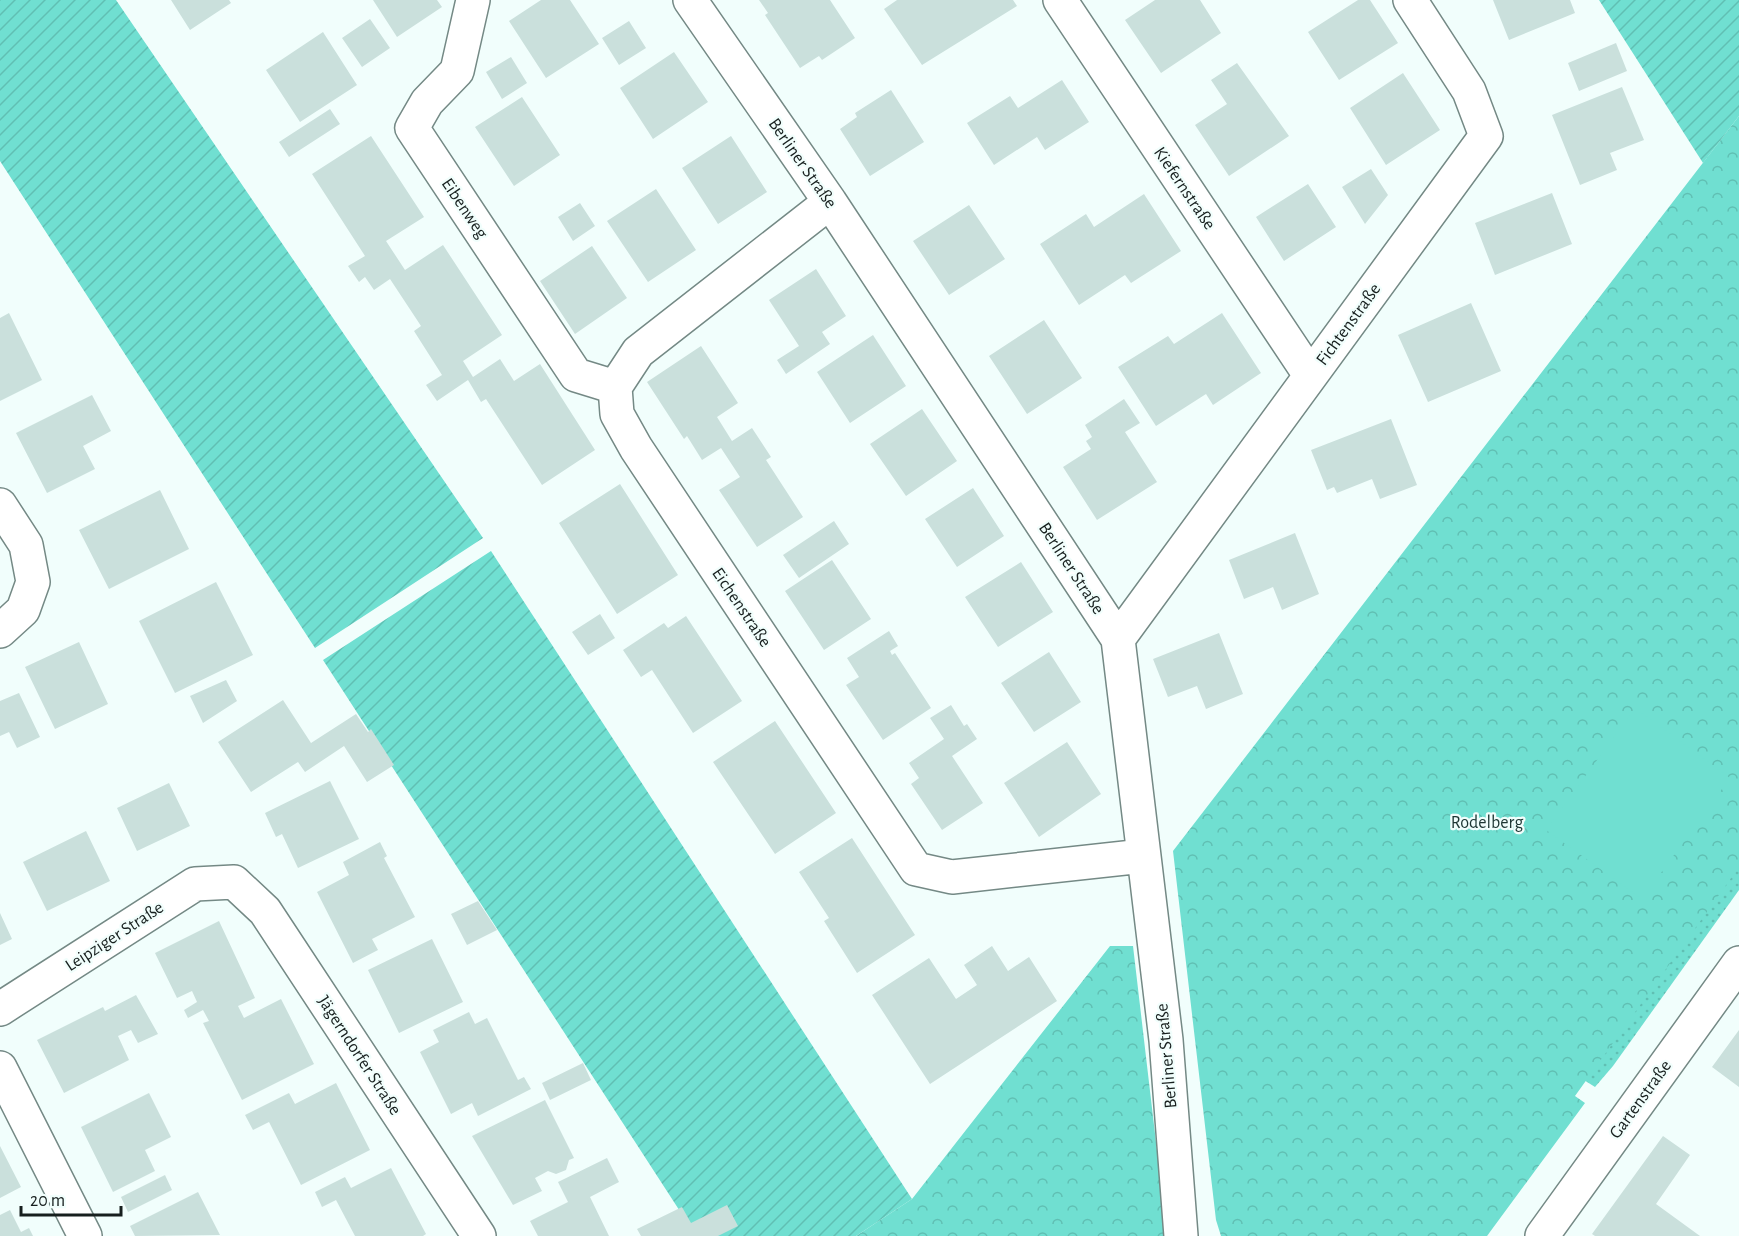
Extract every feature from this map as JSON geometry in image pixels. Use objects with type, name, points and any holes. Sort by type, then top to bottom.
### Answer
[{"type":"street","name":"Eibenweg","points":[[473,0],[457,71],[427,102],[412,128],[576,375],[615,387]]},
{"type":"street","name":"Berliner Straße","points":[[690,0],[830,202],[1118,639],[1166,1040],[1182,1236]]},
{"type":"street","name":"Kiefernstraße","points":[[1060,0],[1310,375]]},
{"type":"street","name":"Fichtenstraße","points":[[1118,639],[1486,136],[1469,91],[1410,0]]},
{"type":"street","points":[[615,387],[638,352],[830,202]]},
{"type":"street","name":"Eichenstraße","points":[[615,387],[617,414],[636,448],[916,869],[952,877],[1143,856]]},
{"type":"street","points":[[0,505],[26,545],[33,582],[23,610],[0,631]]},
{"type":"street","name":"Leipziger Straße","points":[[0,1009],[195,884],[234,882]]},
{"type":"street","name":"Jägerndorfer Straße","points":[[234,882],[265,911],[479,1236]]},
{"type":"street","name":"Gartenstraße","points":[[1542,1236],[1739,963]]},
{"type":"street","points":[[0,1068],[85,1236]]},
{"type":"green space","points":[[0,0],[116,0],[483,538],[315,648],[0,161]]},
{"type":"green space","points":[[1599,0],[1739,0],[1739,116],[1703,163]]},
{"type":"green space","name":"Rodelberg","points":[[1739,116],[1739,867],[1575,1096],[1585,1103],[1487,1236],[1221,1236],[1216,1220],[1173,851]]},
{"type":"green space","points":[[491,551],[912,1199],[856,1236],[696,1236],[323,660]]},
{"type":"green space","points":[[1635,708],[1730,778],[1642,899],[1546,830]]},
{"type":"green space","points":[[1739,859],[1739,890],[1613,1066],[1595,1087],[1568,1070]]},
{"type":"green space","points":[[1110,946],[1133,946],[1167,1236],[856,1236],[912,1199]]},
{"type":"building","points":[[171,0],[229,0],[231,3],[190,30]]},
{"type":"building","points":[[373,0],[437,0],[442,7],[397,37]]},
{"type":"building","points":[[541,0],[570,0],[599,44],[546,78],[509,21]]},
{"type":"building","points":[[759,0],[830,0],[855,38],[822,60],[819,56],[800,68],[765,15],[768,13]]},
{"type":"building","points":[[897,0],[1013,0],[1017,6],[922,65],[884,9]]},
{"type":"building","points":[[1155,0],[1200,0],[1221,33],[1161,73],[1125,20]]},
{"type":"building","points":[[1358,0],[1370,0],[1398,43],[1339,80],[1308,32]]},
{"type":"building","points":[[1493,0],[1570,0],[1575,13],[1509,40]]},
{"type":"building","points":[[370,19],[390,48],[362,67],[342,38]]},
{"type":"building","points":[[629,21],[646,48],[619,65],[602,38]]},
{"type":"building","points":[[323,32],[357,85],[300,122],[266,70]]},
{"type":"building","points":[[1616,43],[1627,71],[1579,91],[1568,63]]},
{"type":"building","points":[[674,52],[708,102],[653,139],[620,88]]},
{"type":"building","points":[[511,57],[527,83],[502,99],[486,72]]},
{"type":"building","points":[[1237,63],[1289,136],[1229,176],[1195,125],[1227,104],[1211,80]]},
{"type":"building","points":[[1403,73],[1440,130],[1386,165],[1350,108]]},
{"type":"building","points":[[1062,80],[1089,122],[1045,150],[1037,137],[994,165],[967,123],[1010,96],[1018,108]]},
{"type":"building","points":[[1622,87],[1644,140],[1610,153],[1617,170],[1580,185],[1552,115]]},
{"type":"building","points":[[891,90],[924,142],[870,176],[840,129],[857,117],[855,113]]},
{"type":"building","points":[[522,97],[560,155],[514,186],[475,127]]},
{"type":"building","points":[[330,109],[340,124],[289,157],[279,142]]},
{"type":"building","points":[[371,136],[424,217],[386,241],[405,270],[443,245],[502,335],[463,361],[473,377],[500,359],[514,381],[540,364],[595,450],[542,485],[486,399],[481,402],[468,380],[437,401],[426,385],[442,375],[414,331],[421,326],[390,279],[374,290],[365,277],[359,282],[348,266],[365,256],[312,174]]},
{"type":"building","points":[[731,136],[767,192],[718,224],[682,168]]},
{"type":"building","points":[[1371,169],[1388,195],[1365,224],[1342,187]]},
{"type":"building","points":[[1308,184],[1336,227],[1284,261],[1256,217]]},
{"type":"building","points":[[656,189],[696,250],[648,282],[607,221]]},
{"type":"building","points":[[1552,193],[1572,244],[1495,275],[1475,223]]},
{"type":"building","points":[[1144,194],[1181,251],[1131,283],[1125,275],[1079,305],[1040,244],[1086,214],[1094,227]]},
{"type":"building","points":[[580,203],[595,226],[573,241],[558,217]]},
{"type":"building","points":[[969,205],[1005,259],[949,295],[913,241]]},
{"type":"building","points":[[592,246],[627,298],[575,334],[540,281]]},
{"type":"building","points":[[816,269],[846,316],[822,332],[830,344],[786,374],[777,360],[799,346],[769,300]]},
{"type":"building","points":[[1471,303],[1501,371],[1428,402],[1398,335]]},
{"type":"building","points":[[9,313],[42,380],[0,401],[0,318]]},
{"type":"building","points":[[1222,313],[1261,373],[1213,405],[1206,394],[1156,426],[1118,367],[1168,336],[1174,344]]},
{"type":"building","points":[[1044,320],[1082,378],[1027,414],[989,356]]},
{"type":"building","points":[[873,335],[906,386],[850,423],[817,372]]},
{"type":"building","points":[[701,346],[738,403],[717,417],[732,441],[752,428],[771,457],[766,460],[803,517],[757,547],[719,490],[740,477],[721,448],[702,460],[687,436],[684,439],[647,382]]},
{"type":"building","points":[[92,395],[111,431],[83,446],[95,469],[47,493],[16,433]]},
{"type":"building","points":[[1124,399],[1140,423],[1125,432],[1157,482],[1097,520],[1063,467],[1091,449],[1086,441],[1092,437],[1085,425]]},
{"type":"building","points":[[922,409],[957,461],[906,496],[870,444]]},
{"type":"building","points":[[1391,419],[1417,485],[1380,499],[1372,479],[1337,493],[1334,487],[1327,490],[1311,450]]},
{"type":"building","points":[[620,484],[678,575],[617,614],[559,523]]},
{"type":"building","points":[[973,488],[1004,536],[957,567],[925,519]]},
{"type":"building","points":[[160,490],[189,549],[109,589],[79,530]]},
{"type":"building","points":[[834,521],[849,544],[799,578],[783,555]]},
{"type":"building","points":[[1295,533],[1319,594],[1282,610],[1273,587],[1244,599],[1229,560]]},
{"type":"building","points":[[832,560],[871,619],[824,650],[785,591]]},
{"type":"building","points":[[1021,562],[1053,612],[998,647],[965,597]]},
{"type":"building","points":[[216,582],[253,655],[175,693],[139,621]]},
{"type":"building","points":[[600,614],[615,638],[588,655],[572,632]]},
{"type":"building","points":[[686,616],[742,701],[693,733],[652,670],[641,677],[623,650],[664,623],[668,628]]},
{"type":"building","points":[[889,631],[898,646],[890,651],[892,655],[895,653],[931,708],[883,740],[846,685],[859,677],[847,658]]},
{"type":"building","points":[[1219,633],[1243,694],[1206,709],[1197,686],[1168,697],[1153,659]]},
{"type":"building","points":[[79,642],[108,704],[55,729],[25,667]]},
{"type":"building","points":[[1049,652],[1081,702],[1034,732],[1001,683]]},
{"type":"building","points":[[226,680],[237,701],[203,723],[190,696]]},
{"type":"building","points":[[19,693],[40,737],[17,748],[9,732],[0,736],[0,701]]},
{"type":"building","points":[[283,700],[311,743],[356,714],[368,732],[371,729],[394,765],[367,782],[344,746],[305,772],[298,762],[251,792],[218,742]]},
{"type":"building","points":[[951,705],[964,726],[967,724],[977,739],[952,756],[983,803],[942,830],[911,784],[919,778],[909,763],[944,739],[930,718]]},
{"type":"building","points":[[775,721],[836,813],[775,854],[713,762]]},
{"type":"building","points":[[1067,742],[1101,794],[1039,837],[1004,783]]},
{"type":"building","points":[[330,781],[359,839],[298,868],[282,834],[276,837],[265,813]]},
{"type":"building","points":[[169,783],[190,826],[137,851],[117,808]]},
{"type":"building","points":[[86,831],[110,881],[47,911],[23,862]]},
{"type":"building","points":[[852,838],[915,935],[857,973],[824,921],[829,918],[799,872]]},
{"type":"building","points":[[380,842],[387,856],[384,858],[415,917],[372,939],[378,950],[353,963],[317,892],[349,875],[343,862]]},
{"type":"building","points":[[478,901],[497,930],[467,945],[451,914]]},
{"type":"building","points":[[0,913],[12,939],[0,945]]},
{"type":"building","points":[[219,921],[255,998],[238,1006],[244,1018],[281,999],[314,1064],[242,1100],[203,1023],[209,1021],[203,1010],[188,1018],[184,1010],[197,1002],[192,991],[177,998],[155,953]]},
{"type":"building","points":[[432,939],[463,1002],[399,1033],[368,970]]},
{"type":"building","points":[[992,946],[1008,971],[1029,957],[1057,1001],[930,1084],[872,995],[929,958],[956,999],[977,985],[964,965]]},
{"type":"building","points":[[136,995],[158,1034],[138,1043],[131,1030],[118,1036],[129,1060],[64,1093],[37,1040],[103,1007],[105,1011]]},
{"type":"building","points":[[469,1012],[475,1024],[487,1018],[518,1080],[524,1077],[531,1089],[478,1116],[472,1103],[451,1114],[420,1052],[439,1042],[433,1030]]},
{"type":"building","points":[[1739,1030],[1739,1087],[1712,1067]]},
{"type":"building","points":[[583,1063],[591,1080],[550,1100],[542,1083]]},
{"type":"building","points":[[336,1083],[370,1150],[301,1185],[269,1122],[253,1130],[245,1115],[289,1093],[295,1104]]},
{"type":"building","points":[[149,1093],[171,1137],[145,1150],[155,1171],[113,1192],[81,1127]]},
{"type":"building","points":[[545,1100],[574,1158],[569,1160],[566,1170],[556,1174],[548,1171],[535,1178],[542,1191],[513,1205],[472,1136]]},
{"type":"building","points":[[1663,1136],[1690,1155],[1656,1204],[1700,1236],[1595,1236],[1592,1234]]},
{"type":"building","points":[[0,1146],[21,1187],[0,1198]]},
{"type":"building","points":[[607,1158],[619,1182],[590,1197],[609,1236],[538,1236],[530,1221],[568,1202],[558,1182]]},
{"type":"building","points":[[391,1168],[426,1234],[423,1236],[355,1236],[336,1200],[322,1207],[315,1192],[345,1177],[351,1188]]},
{"type":"building","points":[[165,1175],[172,1190],[128,1212],[121,1197]]},
{"type":"building","points":[[198,1192],[220,1235],[135,1236],[130,1226]]},
{"type":"building","points":[[727,1205],[738,1226],[718,1236],[641,1236],[637,1229],[682,1207],[691,1223]]},
{"type":"building","points":[[10,1210],[21,1232],[29,1228],[33,1236],[0,1236],[0,1215]]}]
